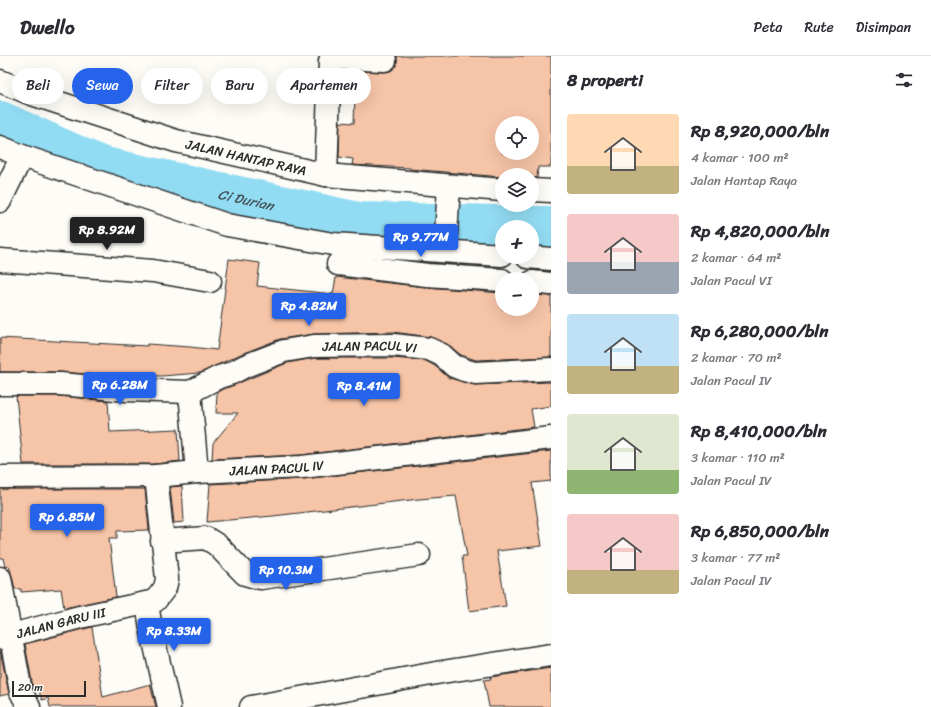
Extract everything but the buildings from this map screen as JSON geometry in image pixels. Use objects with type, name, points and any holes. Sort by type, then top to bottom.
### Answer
[{"type":"street","points":[[326,175],[330,61],[334,58],[386,60]]},
{"type":"street","name":"JALAN HANTAP RAYA","points":[[0,80],[29,93],[176,141],[326,175],[448,190],[495,190]]},
{"type":"street","points":[[0,147],[22,156],[227,226],[333,244],[445,247],[495,254]]},
{"type":"street","points":[[0,201],[22,156]]},
{"type":"street","points":[[445,247],[448,190]]},
{"type":"street","points":[[539,190],[551,191]]},
{"type":"street","points":[[539,258],[551,259]]},
{"type":"street","points":[[0,260],[153,271],[210,281]]},
{"type":"street","points":[[338,264],[427,275],[495,280]]},
{"type":"street","points":[[539,283],[551,284]]},
{"type":"street","name":"JALAN PACUL VI","points":[[190,392],[219,377],[284,351],[314,346],[393,345],[429,349],[442,355],[454,366],[475,373],[551,369]]},
{"type":"street","points":[[0,384],[60,384],[127,390],[190,392],[198,472]]},
{"type":"street","name":"JALAN PACUL IV","points":[[0,477],[156,476],[198,472],[302,468],[551,438]]},
{"type":"street","points":[[156,476],[167,579],[165,588],[155,601],[147,604],[169,707]]},
{"type":"street","points":[[162,541],[206,538],[217,545],[245,574],[261,578],[419,555]]},
{"type":"street","points":[[0,578],[6,636],[21,692],[29,707]]},
{"type":"street","name":"JALAN GARU III","points":[[6,636],[147,604]]},
{"type":"street","points":[[251,707],[320,700],[551,655]]},
{"type":"waterway","name":"Ci Durian","points":[[0,123],[100,168],[358,224],[495,227]]},
{"type":"waterway","name":"Ci Durian","points":[[539,228],[551,228]]}]
